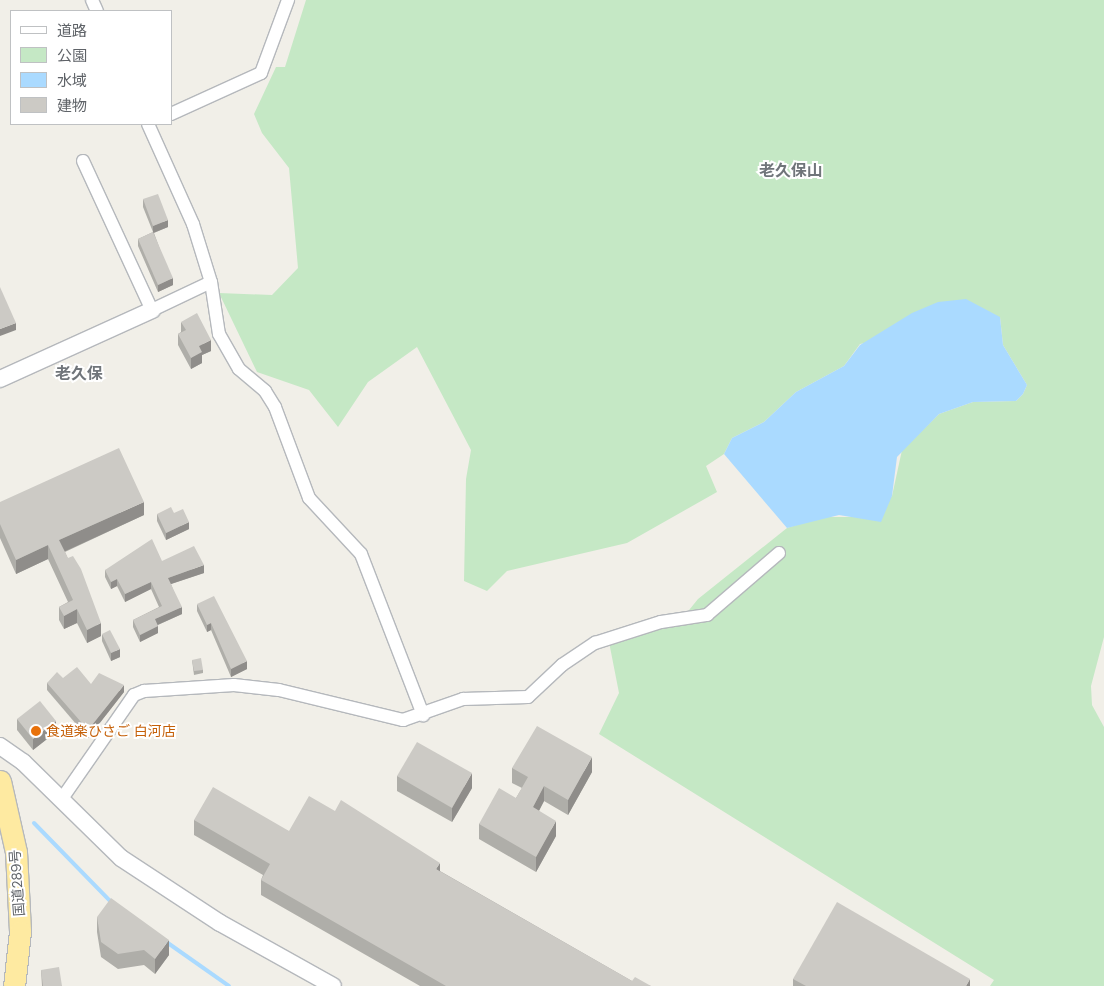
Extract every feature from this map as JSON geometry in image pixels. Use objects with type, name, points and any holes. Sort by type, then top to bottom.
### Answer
[{"type":"highway","name":"国道289号","points":[[0,781],[16,852],[20,932],[14,986]]},
{"type":"street","points":[[172,114],[261,73],[288,0]]},
{"type":"street","points":[[149,125],[193,224],[211,282],[219,334],[239,369],[265,391],[275,407],[309,498],[361,554],[423,716]]},
{"type":"street","points":[[83,161],[152,310]]},
{"type":"street","points":[[0,380],[211,282]]},
{"type":"street","points":[[61,800],[134,695],[144,690],[234,685],[279,690],[403,720],[423,716],[463,699],[528,697],[562,664],[595,643],[661,622],[707,615],[779,553]]},
{"type":"street","points":[[0,746],[61,800],[121,858],[220,923],[333,986]]},
{"type":"green space","points":[[306,0],[1104,0],[1104,637],[1091,686],[1092,705],[1104,727],[1104,986],[990,986],[994,980],[599,734],[619,693],[609,642],[677,625],[698,599],[787,528],[821,517],[866,517],[892,496],[902,450],[939,414],[973,402],[1016,401],[1023,394],[1027,385],[1003,345],[1000,317],[860,344],[844,366],[796,392],[764,422],[732,438],[724,454],[706,466],[717,492],[627,543],[507,571],[487,591],[464,581],[466,479],[471,450],[417,347],[368,382],[338,427],[309,390],[257,372],[219,293],[272,295],[298,268],[289,168],[262,133],[254,114],[276,67],[285,67]]},
{"type":"water","points":[[966,299],[1000,317],[1003,345],[1027,385],[1023,394],[1016,401],[973,402],[939,414],[897,457],[892,496],[881,522],[839,515],[787,528],[724,454],[732,438],[764,422],[796,392],[844,366],[860,345],[912,313],[938,302]]},
{"type":"building","points":[[158,194],[168,220],[153,226],[143,199]]},
{"type":"building","points":[[153,232],[173,278],[158,285],[138,239]]},
{"type":"building","points":[[0,287],[16,323],[0,329]]},
{"type":"building","points":[[197,313],[211,340],[199,346],[202,352],[191,358],[178,334],[186,330],[181,322]]},
{"type":"building","points":[[119,448],[144,502],[59,540],[68,558],[73,556],[81,569],[101,623],[87,630],[77,609],[64,616],[59,607],[73,600],[48,545],[16,560],[0,524],[0,502]]},
{"type":"building","points":[[171,507],[174,513],[183,509],[189,522],[166,533],[157,514]]},
{"type":"building","points":[[152,539],[162,561],[194,546],[204,565],[168,578],[182,607],[155,619],[158,626],[140,635],[133,620],[162,606],[151,582],[125,594],[117,579],[111,582],[105,570]]},
{"type":"building","points":[[214,596],[247,661],[231,669],[211,623],[207,625],[197,604]]},
{"type":"building","points":[[110,630],[120,649],[111,653],[102,634]]},
{"type":"building","points":[[201,658],[203,670],[194,671],[192,660]]},
{"type":"building","points":[[77,667],[91,684],[99,673],[124,685],[88,730],[47,683],[57,672],[63,678]]},
{"type":"building","points":[[40,701],[56,721],[33,739],[17,719]]},
{"type":"building","points":[[537,726],[592,757],[568,800],[544,786],[533,807],[556,821],[536,857],[479,824],[499,788],[516,798],[528,777],[512,768]]},
{"type":"building","points":[[417,742],[472,773],[452,808],[397,776]]},
{"type":"building","points":[[213,787],[289,831],[309,796],[335,811],[341,800],[440,863],[436,869],[632,981],[635,977],[651,986],[446,986],[261,880],[270,864],[194,820]]},
{"type":"building","points":[[111,898],[169,940],[155,959],[144,950],[118,954],[101,942],[97,917]]},
{"type":"building","points":[[837,902],[970,979],[966,986],[806,986],[793,979]]},
{"type":"building","points":[[59,967],[62,986],[43,986],[41,970]]},
{"type":"waterway","points":[[34,823],[113,904]]},
{"type":"waterway","points":[[165,941],[229,986]]},
{"type":"place","name":"食道楽ひさご 白河店","points":[[36,731]]},
{"type":"district","name":"老久保山","points":[[791,171]]},
{"type":"district","name":"老久保","points":[[79,374]]}]
